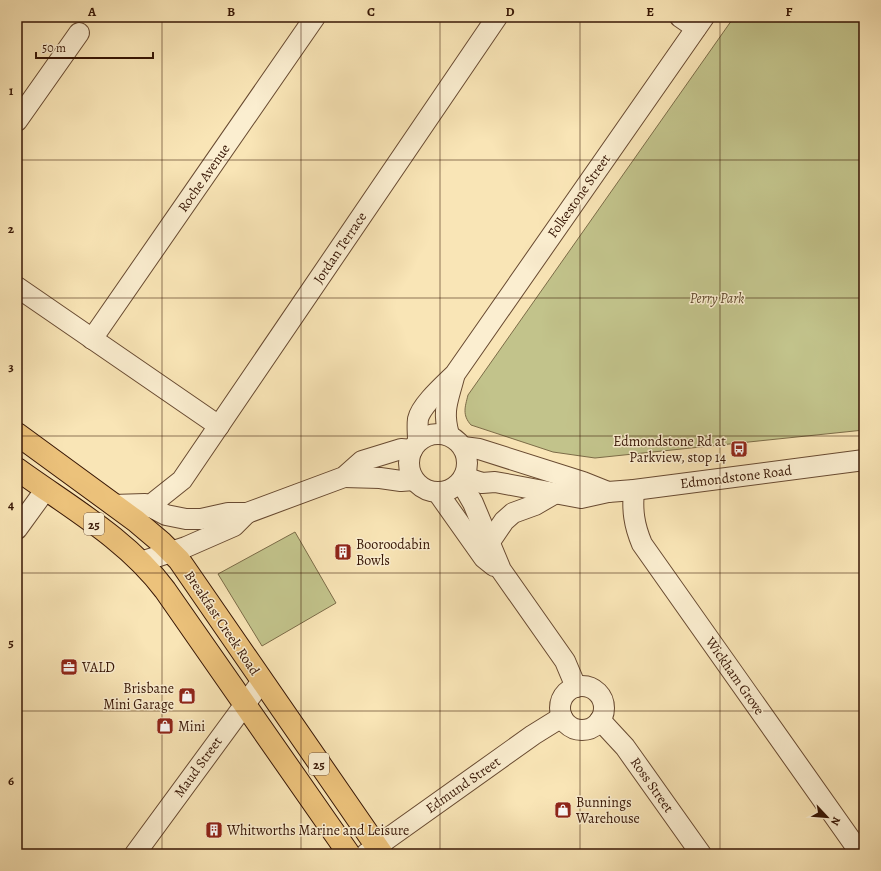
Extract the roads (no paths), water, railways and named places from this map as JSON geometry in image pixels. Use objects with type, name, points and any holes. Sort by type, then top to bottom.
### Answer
[{"type":"main road","name":"Breakfast Creek Road","points":[[17,434],[154,536],[171,552],[194,581],[375,851]]},
{"type":"main road","name":"Breakfast Creek Road","points":[[17,469],[114,538],[141,562],[165,590],[350,854]]},
{"type":"street","name":"Roche Avenue","points":[[92,339],[315,17]]},
{"type":"street","name":"Jordan Terrace","points":[[148,506],[182,480],[497,17]]},
{"type":"street","name":"Folkestone Street","points":[[415,446],[418,418],[421,412],[455,374],[694,21]]},
{"type":"street","points":[[17,121],[79,33]]},
{"type":"street","points":[[17,287],[219,426]]},
{"type":"street","name":"Folkestone Street","points":[[455,374],[445,411],[445,420],[456,441]]},
{"type":"street","points":[[113,505],[145,504],[166,515],[186,519],[201,519],[228,513],[247,513],[344,477],[362,461],[415,446],[433,434],[456,441],[468,462],[463,480],[455,488],[438,493],[420,487],[414,480],[410,470],[409,460],[415,446]]},
{"type":"street","name":"Edmondstone Road","points":[[456,441],[583,482],[608,492]]},
{"type":"street","name":"Edmondstone Road","points":[[463,480],[482,483],[495,482],[581,498],[608,492],[634,490],[864,460]]},
{"type":"street","points":[[344,477],[380,478],[400,482],[414,480]]},
{"type":"street","points":[[463,480],[501,570],[565,660],[576,687]]},
{"type":"street","points":[[17,529],[46,489]]},
{"type":"street","name":"Wickham Grove","points":[[634,490],[632,512],[636,529],[642,544],[861,854]]},
{"type":"street","points":[[438,493],[484,558],[501,570]]},
{"type":"street","points":[[489,543],[504,521],[513,513],[536,505],[554,494]]},
{"type":"street","points":[[141,562],[171,552],[234,526],[247,513]]},
{"type":"street","name":"Maud Street","points":[[135,854],[244,703],[262,681]]},
{"type":"street","points":[[576,687],[584,687],[597,692],[604,706],[600,720],[596,725],[584,730],[571,727],[562,717],[561,702],[570,690],[576,687]]},
{"type":"street","name":"Edmund Street","points":[[375,851],[562,717]]},
{"type":"street","name":"Ross Street","points":[[600,720],[625,747],[701,854]]},
{"type":"place","name":"Edmondstone Rd at Parkview, stop 14","points":[[739,449]]},
{"type":"place","name":"Booroodabin Bowls","points":[[343,552]]},
{"type":"place","name":"VALD","points":[[69,667]]},
{"type":"place","name":"Brisbane Mini Garage","points":[[187,696]]},
{"type":"place","name":"Mini","points":[[165,726]]},
{"type":"place","name":"Bunnings Warehouse","points":[[563,810]]},
{"type":"place","name":"Whitworths Marine and Leisure","points":[[214,830]]},
{"type":"park label","name":"Perry Park","points":[[717,298]]}]
